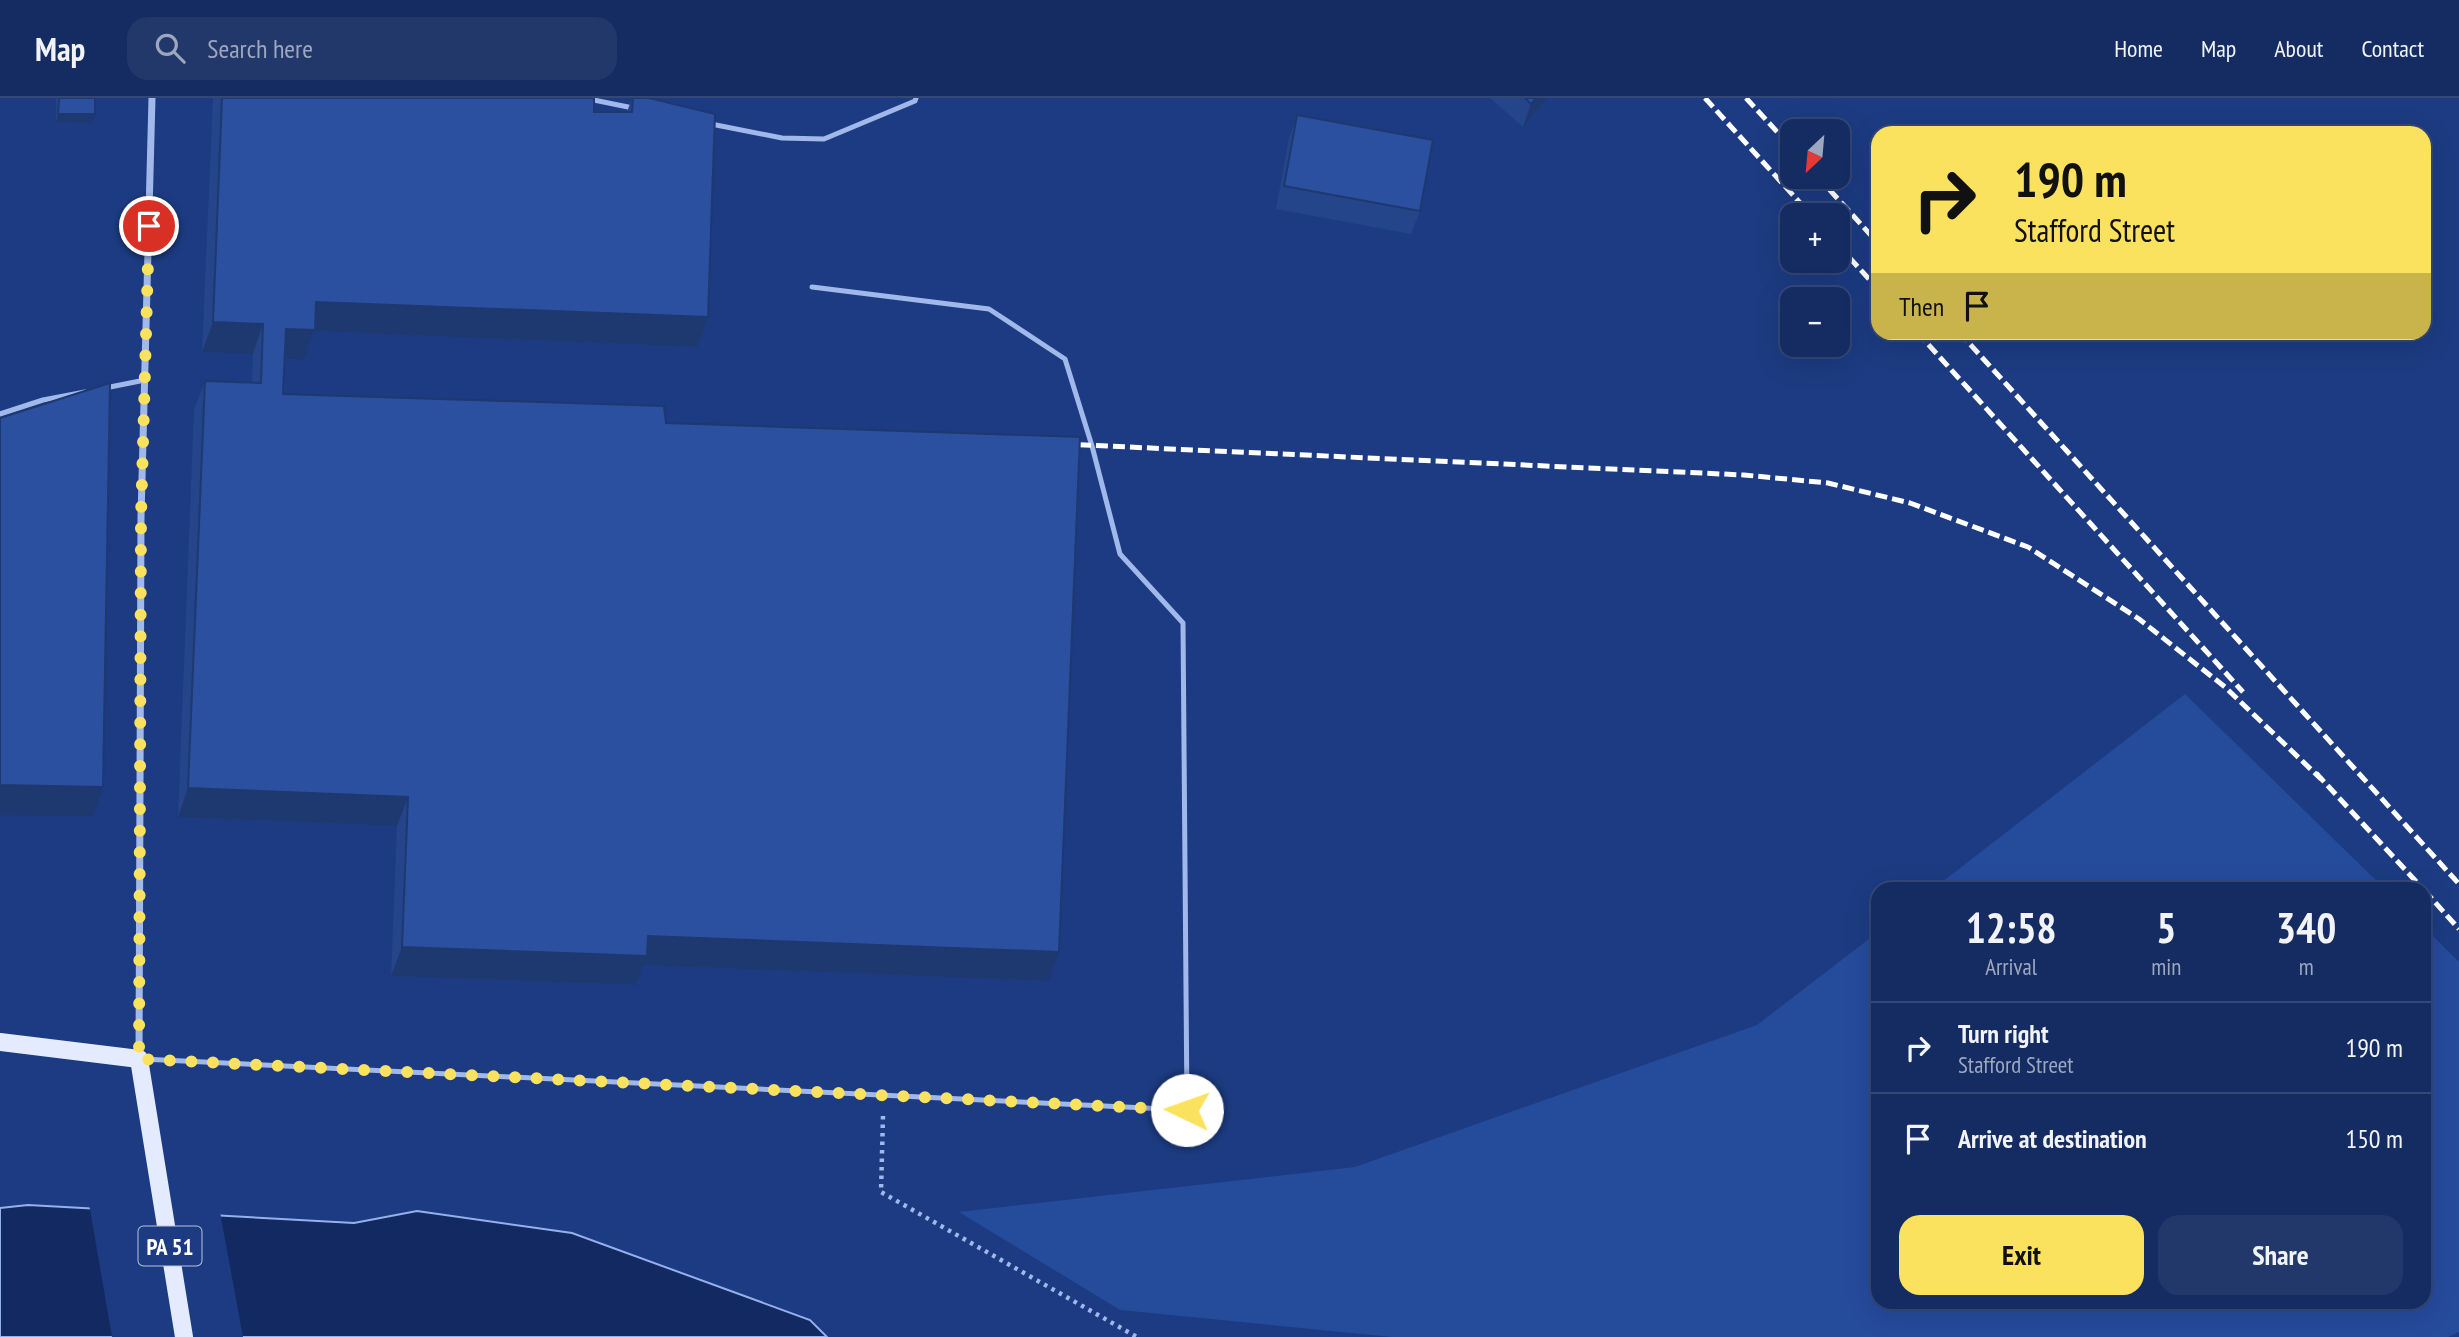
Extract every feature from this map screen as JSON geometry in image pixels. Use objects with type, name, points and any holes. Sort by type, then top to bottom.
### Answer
[{"type":"main road","points":[[0,1042],[139,1059]]},
{"type":"main road","name":"PA 51","points":[[139,1059],[184,1337]]},
{"type":"street","points":[[139,1059],[141,531],[152,98]]},
{"type":"lane","points":[[584,98],[637,109]]},
{"type":"lane","points":[[703,122],[782,138],[824,139],[916,98]]},
{"type":"lane","points":[[139,1059],[1187,1110],[1183,623],[1120,554],[1092,446],[1065,359],[989,309],[812,287]]},
{"type":"lane","points":[[0,414],[43,400],[145,380]]},
{"type":"path","points":[[884,1095],[881,1192],[1137,1337]]},
{"type":"shaded area","points":[[2185,694],[2378,882],[1942,882]]},
{"type":"shaded area","points":[[2431,934],[2459,962],[2459,1332],[2448,1337],[1392,1337],[1120,1310],[959,1212],[1355,1167],[1757,1025],[1871,937],[1871,1309],[2431,1309]]},
{"type":"shaded area","points":[[28,1205],[354,1223],[417,1211],[572,1233],[810,1320],[827,1337],[0,1337],[0,1208]]},
{"type":"pier","points":[[89,1204],[220,1212],[243,1337],[112,1337]]},
{"type":"building","points":[[59,98],[95,98],[95,114],[58,114]]},
{"type":"building","points":[[222,98],[594,98],[594,112],[632,112],[633,98],[649,98],[715,114],[708,317],[316,302],[315,330],[286,329],[283,394],[664,406],[666,423],[1080,437],[1059,952],[648,936],[647,956],[402,947],[408,797],[188,788],[205,381],[261,383],[263,324],[213,322]]},
{"type":"building","points":[[1525,98],[1536,98],[1531,104]]},
{"type":"building","points":[[1297,115],[1433,140],[1420,211],[1284,186]]},
{"type":"building","points":[[110,383],[103,787],[0,785],[0,418]]},
{"type":"railway","points":[[1705,98],[1800,203]]},
{"type":"railway","points":[[1746,98],[1780,135]]},
{"type":"railway","points":[[1829,189],[1871,235]]},
{"type":"railway","points":[[1850,258],[1871,281]]},
{"type":"railway","points":[[1924,340],[2243,692]]},
{"type":"railway","points":[[1966,340],[2459,884]]},
{"type":"railway","points":[[1062,444],[1744,475],[1828,483],[1910,503],[2028,547],[2139,619],[2225,687],[2321,779]]},
{"type":"railway","points":[[2316,773],[2417,882]]},
{"type":"railway","points":[[2431,898],[2459,929]]},
{"type":"route","points":[[149,226],[141,517],[139,1059],[1187,1110]]}]
